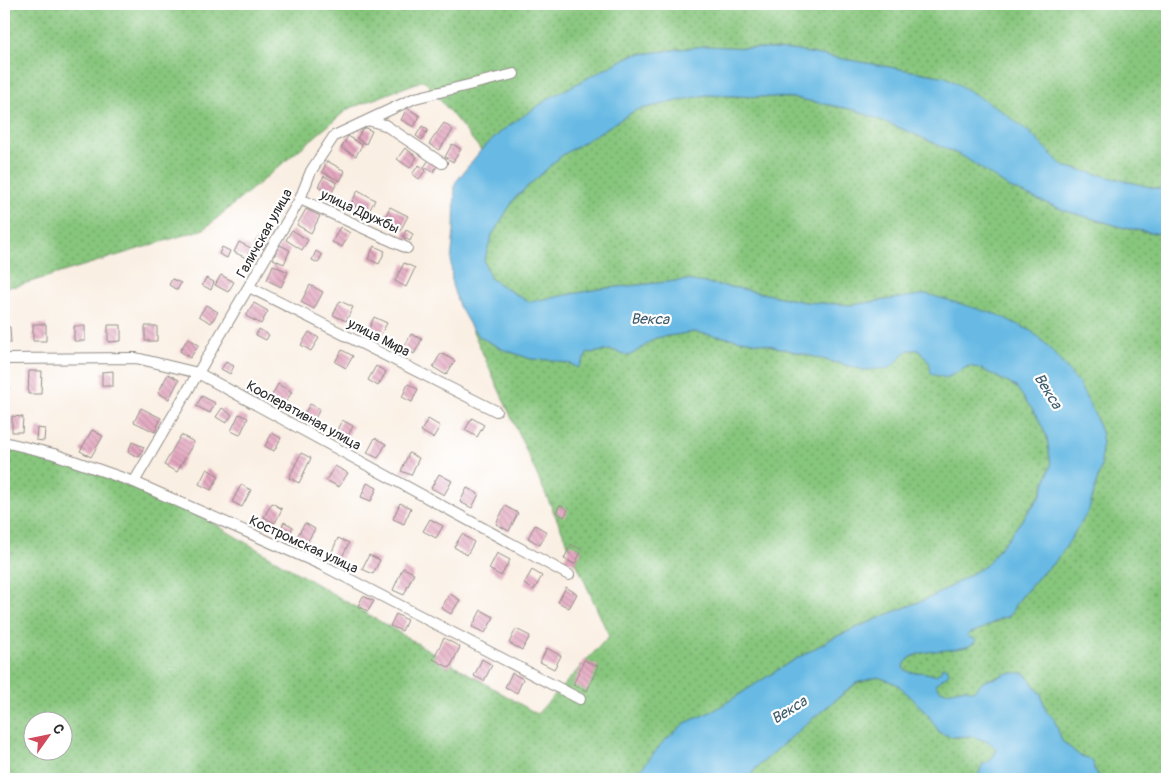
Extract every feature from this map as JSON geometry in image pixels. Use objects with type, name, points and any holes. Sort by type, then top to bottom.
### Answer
[{"type":"street","name":"Галичская улица","points":[[134,482],[300,199],[311,171],[334,136],[415,98],[514,74]]},
{"type":"street","points":[[368,120],[385,125],[442,164]]},
{"type":"street","name":"улица Дружбы","points":[[300,199],[407,248]]},
{"type":"street","name":"улица Мира","points":[[249,287],[496,412]]},
{"type":"street","name":"Кооперативная улица","points":[[4,359],[136,358],[198,373],[568,574]]},
{"type":"street","name":"Костромская улица","points":[[4,442],[54,454],[134,482],[324,566],[580,699]]},
{"type":"green space","points":[[4,4],[1167,4],[1167,189],[1158,189],[1063,166],[1029,132],[946,77],[792,50],[705,46],[631,55],[503,130],[481,150],[424,80],[348,109],[204,229],[17,286],[4,287]]},
{"type":"green space","points":[[706,95],[794,98],[855,110],[964,157],[1010,188],[1066,211],[1125,228],[1167,235],[1167,779],[1101,779],[1088,758],[1080,756],[1062,741],[1054,719],[1046,711],[1041,694],[1024,673],[992,678],[983,682],[973,691],[961,689],[942,691],[935,684],[943,679],[941,671],[934,675],[923,672],[911,672],[903,668],[907,661],[914,656],[975,643],[968,634],[996,622],[1012,612],[1015,605],[1042,573],[1054,563],[1059,360],[1046,344],[927,294],[851,305],[805,302],[686,280],[599,289],[529,302],[490,278],[484,261],[492,235],[515,198],[561,156],[636,110]]},
{"type":"green space","points":[[471,327],[480,337],[502,349],[531,359],[552,360],[571,364],[578,368],[588,353],[612,350],[629,356],[655,338],[694,332],[765,344],[864,370],[900,358],[908,350],[919,350],[930,364],[946,378],[969,366],[982,369],[1016,387],[1037,416],[1047,437],[1051,465],[1040,495],[985,566],[934,596],[833,638],[787,664],[715,710],[685,723],[631,779],[4,779],[4,450],[38,450],[194,512],[537,714],[609,636]]},
{"type":"green space","points":[[878,677],[897,684],[928,715],[940,733],[953,737],[971,736],[989,742],[997,750],[978,776],[980,779],[748,779],[756,768],[857,683]]},
{"type":"water","name":"Векса","points":[[705,46],[792,50],[946,77],[999,109],[1029,132],[1063,166],[1158,189],[1167,189],[1167,235],[1125,228],[1066,211],[1010,188],[964,157],[855,110],[794,98],[706,95],[636,110],[561,156],[515,198],[492,235],[484,261],[490,278],[529,302],[599,289],[686,280],[805,302],[851,305],[927,294],[998,315],[1031,331],[1046,344],[1079,384],[1094,413],[1102,435],[1101,467],[1089,510],[1054,563],[1042,573],[1023,595],[1008,617],[1001,618],[984,628],[968,634],[970,638],[974,638],[976,641],[969,646],[916,655],[908,660],[903,668],[911,672],[923,672],[934,675],[945,666],[949,674],[935,684],[942,691],[965,689],[973,691],[983,682],[1007,673],[1024,673],[1041,694],[1046,711],[1054,719],[1062,741],[1080,756],[1088,758],[1093,762],[1094,769],[1101,779],[1022,779],[1019,776],[1009,779],[980,779],[978,776],[982,765],[991,760],[997,750],[989,742],[971,736],[953,737],[940,733],[928,715],[897,684],[878,677],[856,683],[756,768],[748,779],[631,779],[663,742],[685,723],[715,710],[787,664],[833,638],[934,596],[985,566],[1041,495],[1051,465],[1047,437],[1037,416],[1016,387],[982,369],[969,366],[946,378],[931,374],[930,364],[919,350],[908,350],[890,368],[864,370],[765,344],[694,332],[655,338],[629,356],[612,350],[588,353],[578,368],[571,364],[552,360],[531,359],[502,349],[480,337],[471,327],[459,306],[452,285],[451,262],[455,183],[481,150],[503,130],[551,97],[632,55]]},
{"type":"building","points":[[407,108],[420,116],[414,127],[401,120]]},
{"type":"building","points":[[444,123],[453,130],[439,150],[429,144]]},
{"type":"building","points":[[422,126],[428,130],[422,140],[416,136]]},
{"type":"building","points":[[363,127],[372,131],[366,144],[357,139]]},
{"type":"building","points":[[348,136],[362,145],[356,156],[341,148]]},
{"type":"building","points":[[452,144],[461,149],[453,162],[445,157]]},
{"type":"building","points":[[405,148],[417,157],[410,168],[397,159]]},
{"type":"building","points":[[429,160],[438,165],[433,172],[424,167]]},
{"type":"building","points":[[327,161],[345,171],[340,181],[322,172]]},
{"type":"building","points":[[419,165],[426,170],[419,179],[412,174]]},
{"type":"building","points":[[324,176],[337,183],[331,194],[318,186]]},
{"type":"building","points":[[358,190],[375,200],[368,213],[351,204]]},
{"type":"building","points":[[390,207],[408,216],[400,231],[383,221]]},
{"type":"building","points":[[306,209],[320,216],[311,233],[297,225]]},
{"type":"building","points":[[340,227],[350,233],[342,247],[332,242]]},
{"type":"building","points":[[292,230],[308,240],[302,250],[286,240]]},
{"type":"building","points":[[406,230],[413,234],[410,241],[403,237]]},
{"type":"building","points":[[258,237],[266,243],[263,249],[254,243]]},
{"type":"building","points":[[239,242],[251,248],[246,258],[234,252]]},
{"type":"building","points":[[280,245],[290,250],[284,264],[273,259]]},
{"type":"building","points":[[374,246],[385,251],[379,264],[368,259]]},
{"type":"building","points":[[222,247],[230,251],[227,258],[219,254]]},
{"type":"building","points":[[316,251],[322,255],[318,263],[312,260]]},
{"type":"building","points":[[404,263],[415,268],[406,287],[395,281]]},
{"type":"building","points":[[273,265],[288,272],[281,287],[267,280]]},
{"type":"building","points":[[221,275],[234,282],[228,292],[215,285]]},
{"type":"building","points":[[206,278],[214,282],[211,290],[202,285]]},
{"type":"building","points":[[172,279],[181,283],[177,290],[169,285]]},
{"type":"building","points":[[310,285],[323,292],[314,309],[301,302]]},
{"type":"building","points":[[340,301],[353,307],[346,321],[333,315]]},
{"type":"building","points":[[254,303],[268,311],[261,324],[246,316]]},
{"type":"building","points":[[206,305],[218,312],[211,323],[199,316]]},
{"type":"building","points":[[374,317],[387,323],[380,336],[368,331]]},
{"type":"building","points":[[33,324],[46,324],[46,341],[33,341]]},
{"type":"building","points":[[108,325],[121,325],[121,341],[108,342]]},
{"type":"building","points":[[74,326],[85,326],[85,341],[74,341]]},
{"type":"building","points":[[145,326],[157,326],[157,341],[145,341]]},
{"type":"building","points":[[4,327],[10,327],[11,343],[4,343]]},
{"type":"building","points":[[259,329],[269,335],[266,340],[256,335]]},
{"type":"building","points":[[309,332],[319,338],[311,351],[301,345]]},
{"type":"building","points":[[411,334],[422,339],[414,354],[404,348]]},
{"type":"building","points":[[188,338],[199,345],[190,358],[180,351]]},
{"type":"building","points":[[342,350],[353,356],[346,368],[335,362]]},
{"type":"building","points":[[441,353],[455,361],[446,375],[433,367]]},
{"type":"building","points":[[226,362],[234,366],[230,374],[221,369]]},
{"type":"building","points":[[376,366],[386,372],[378,386],[368,380]]},
{"type":"building","points":[[4,371],[8,371],[9,389],[4,390]]},
{"type":"building","points":[[29,371],[42,371],[41,394],[28,394]]},
{"type":"building","points":[[113,371],[113,386],[102,386],[102,372]]},
{"type":"building","points":[[168,374],[179,380],[169,399],[158,393]]},
{"type":"building","points":[[278,384],[292,392],[282,408],[269,401]]},
{"type":"building","points":[[408,384],[418,389],[412,402],[402,397]]},
{"type":"building","points":[[202,396],[215,403],[210,413],[196,406]]},
{"type":"building","points":[[310,404],[320,409],[313,422],[303,416]]},
{"type":"building","points":[[141,408],[161,418],[155,432],[134,422]]},
{"type":"building","points":[[222,408],[232,415],[226,423],[216,417]]},
{"type":"building","points":[[239,414],[248,418],[240,435],[231,431]]},
{"type":"building","points":[[12,416],[23,417],[22,432],[12,432]]},
{"type":"building","points":[[472,418],[484,425],[477,437],[465,430]]},
{"type":"building","points":[[428,419],[440,426],[433,438],[421,431]]},
{"type":"building","points":[[342,420],[353,426],[346,440],[335,434]]},
{"type":"building","points":[[37,428],[45,429],[44,441],[36,440]]},
{"type":"building","points":[[92,430],[103,436],[91,457],[80,451]]},
{"type":"building","points":[[272,433],[281,438],[274,451],[265,446]]},
{"type":"building","points":[[181,435],[194,442],[177,472],[164,465]]},
{"type":"building","points":[[375,438],[386,444],[378,458],[367,453]]},
{"type":"building","points":[[132,442],[144,447],[139,457],[128,452]]},
{"type":"building","points":[[301,453],[311,458],[299,483],[289,478]]},
{"type":"building","points":[[409,453],[419,458],[411,475],[401,471]]},
{"type":"building","points":[[335,466],[348,473],[339,487],[326,480]]},
{"type":"building","points":[[207,469],[219,476],[211,490],[199,484]]},
{"type":"building","points":[[439,474],[452,481],[444,495],[431,488]]},
{"type":"building","points":[[367,483],[377,488],[371,501],[361,497]]},
{"type":"building","points":[[241,485],[251,490],[242,507],[232,502]]},
{"type":"building","points":[[467,488],[479,494],[472,508],[460,502]]},
{"type":"building","points":[[272,503],[282,509],[275,523],[264,517]]},
{"type":"building","points":[[400,503],[411,508],[404,524],[393,519]]},
{"type":"building","points":[[560,505],[568,510],[564,517],[556,512]]},
{"type":"building","points":[[505,506],[518,513],[509,531],[496,524]]},
{"type":"building","points":[[430,519],[443,526],[436,538],[423,531]]},
{"type":"building","points":[[284,522],[293,527],[288,536],[279,532]]},
{"type":"building","points":[[305,523],[315,529],[306,544],[296,538]]},
{"type":"building","points":[[535,525],[547,532],[540,545],[528,538]]},
{"type":"building","points":[[462,534],[474,542],[467,555],[454,547]]},
{"type":"building","points":[[338,538],[349,543],[341,559],[331,554]]},
{"type":"building","points":[[571,544],[582,550],[575,564],[564,559]]},
{"type":"building","points":[[497,553],[510,560],[501,576],[489,569]]},
{"type":"building","points":[[369,555],[380,560],[373,574],[362,569]]},
{"type":"building","points":[[403,568],[414,573],[404,595],[393,590]]},
{"type":"building","points":[[532,570],[542,576],[534,590],[524,584]]},
{"type":"building","points":[[566,587],[577,594],[569,608],[558,602]]},
{"type":"building","points":[[450,594],[460,600],[451,614],[441,608]]},
{"type":"building","points":[[363,596],[374,601],[368,611],[358,606]]},
{"type":"building","points":[[481,610],[494,617],[485,633],[472,627]]},
{"type":"building","points":[[396,614],[407,620],[402,631],[390,626]]},
{"type":"building","points":[[516,629],[530,636],[522,650],[509,643]]},
{"type":"building","points":[[444,638],[460,647],[450,668],[433,659]]},
{"type":"building","points":[[547,648],[561,656],[554,669],[540,662]]},
{"type":"building","points":[[482,659],[492,665],[484,681],[474,676]]},
{"type":"building","points":[[584,660],[598,666],[587,691],[573,685]]},
{"type":"building","points":[[512,673],[523,679],[517,693],[505,687]]}]
